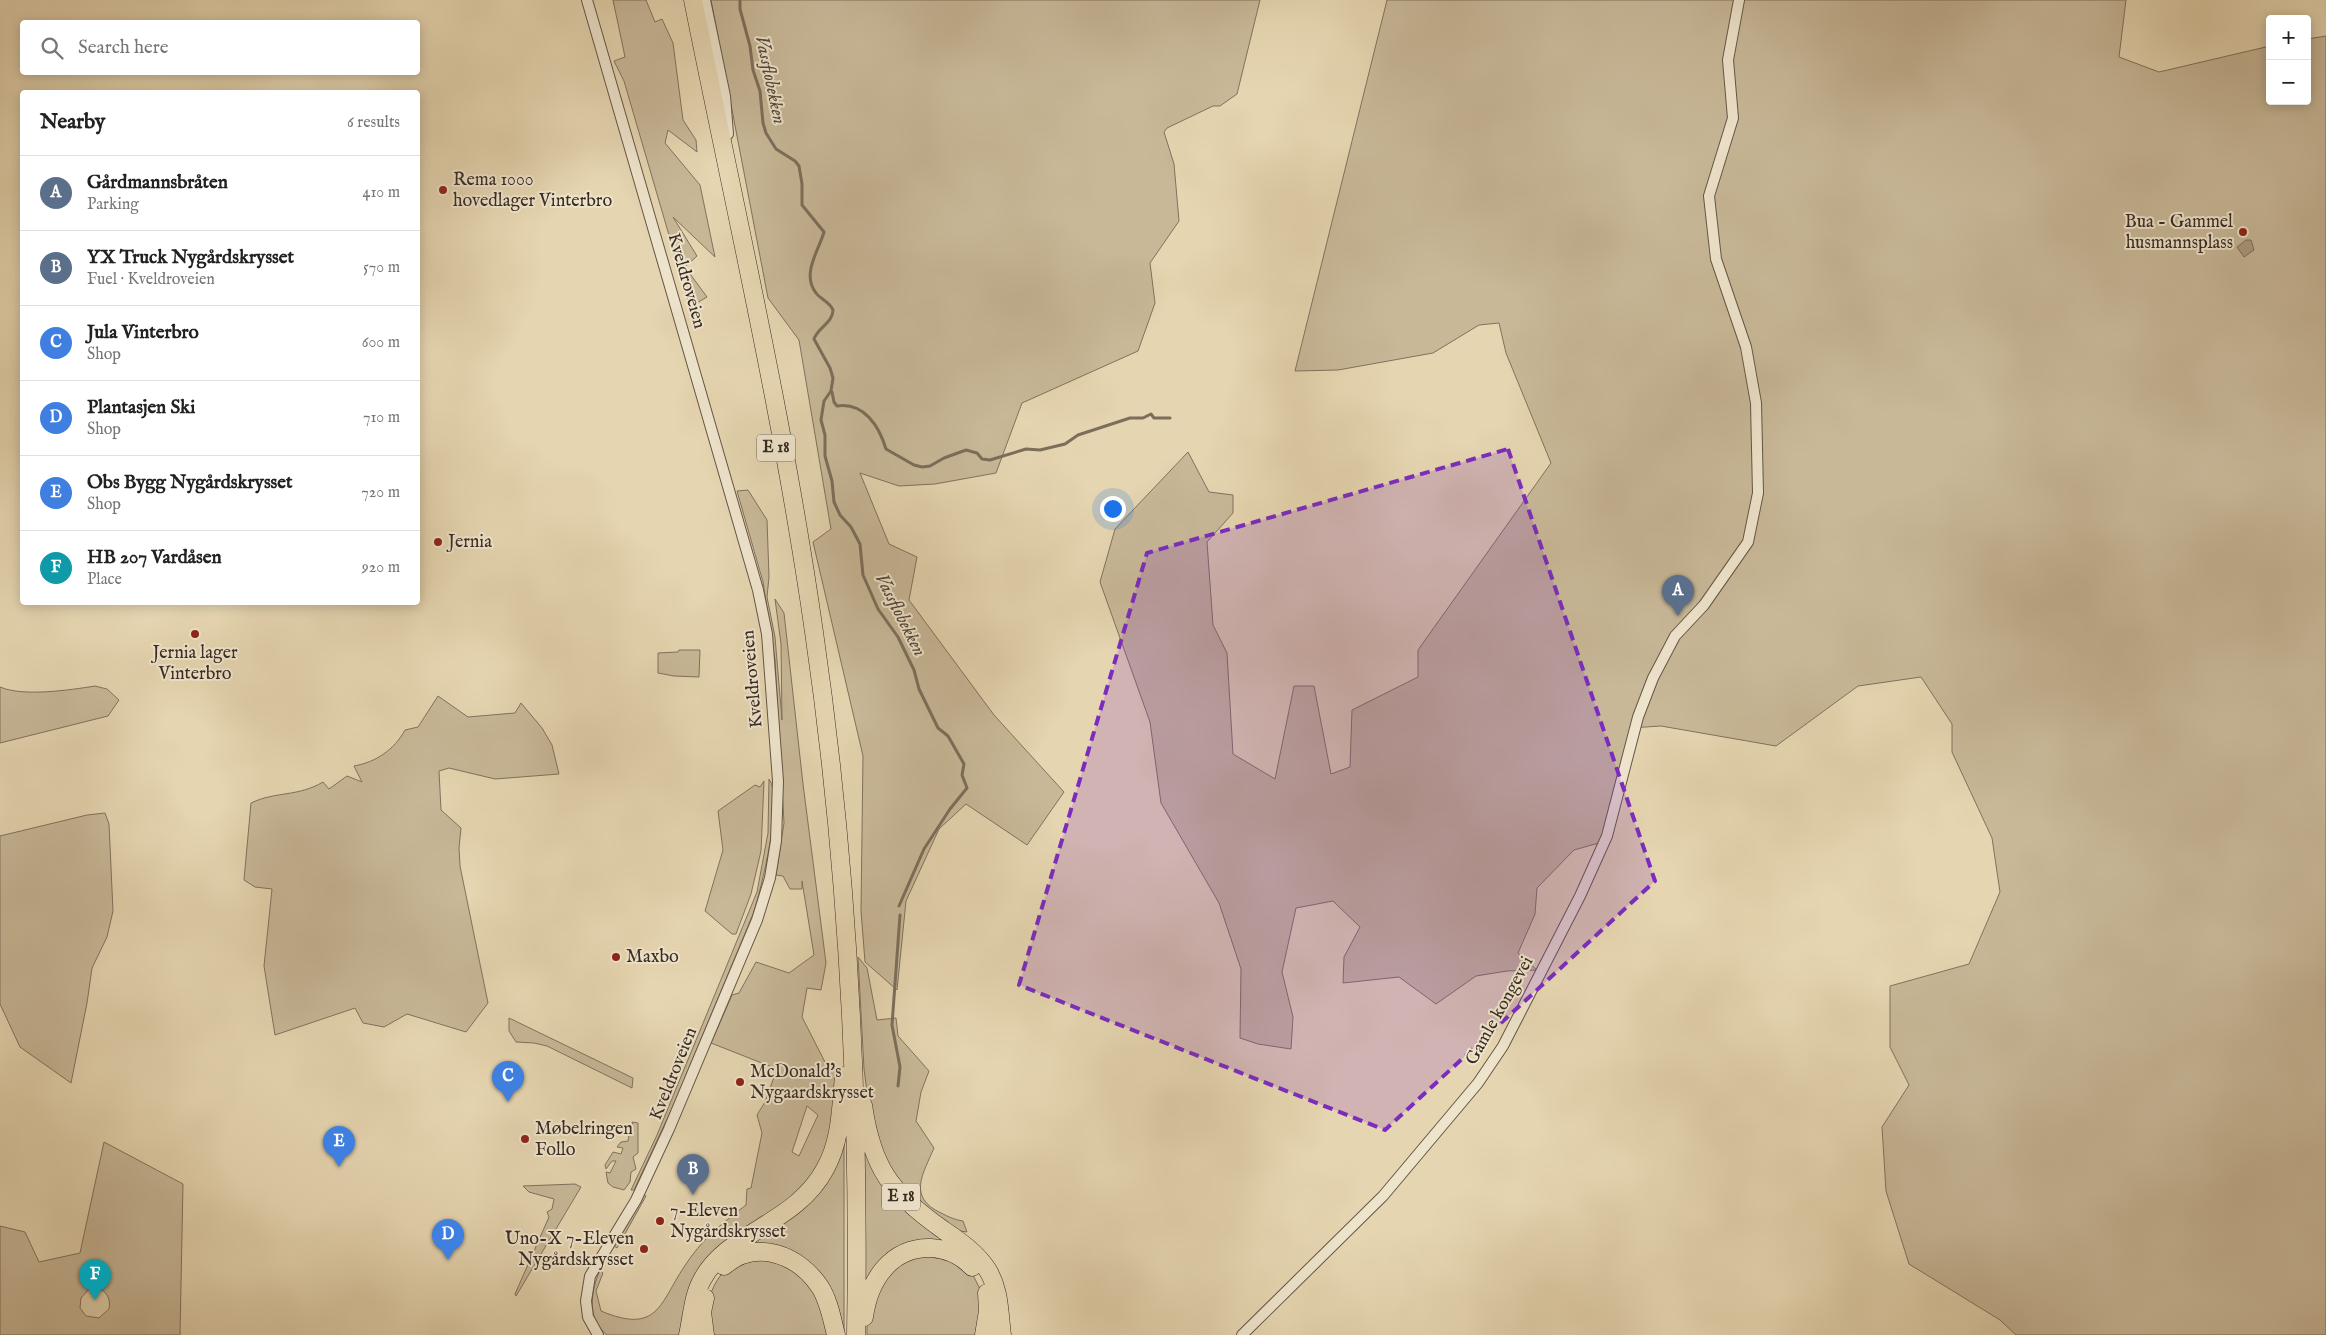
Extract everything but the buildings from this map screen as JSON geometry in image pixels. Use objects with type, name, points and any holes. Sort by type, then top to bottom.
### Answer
[{"type":"highway","name":"E 18","points":[[686,0],[778,460],[818,704],[832,833],[846,1053],[850,1214],[850,1335]]},
{"type":"highway","name":"E 18","points":[[693,0],[774,400],[814,628],[840,844],[851,1026],[857,1205],[856,1335]]},
{"type":"highway","name":"E 18","points":[[851,1026],[865,1118],[879,1167],[905,1201],[967,1247],[987,1268],[997,1293],[1002,1335]]},
{"type":"highway","name":"E 18","points":[[688,1335],[696,1294],[711,1266],[725,1253],[781,1217],[800,1202],[826,1169],[840,1124],[846,1053]]},
{"type":"highway","points":[[861,1335],[865,1307],[870,1291],[884,1268],[894,1258],[907,1251],[923,1248],[938,1248],[954,1252],[978,1272],[988,1295],[988,1311],[984,1335]]},
{"type":"highway","points":[[705,1335],[702,1312],[705,1295],[715,1277],[731,1260],[745,1254],[765,1251],[793,1260],[808,1272],[821,1289],[830,1309],[836,1335]]},
{"type":"street","name":"Kveldroveien","points":[[587,0],[758,590],[767,634],[778,796],[773,862],[757,920],[645,1182],[590,1276],[587,1289],[588,1317],[598,1335]]},
{"type":"street","points":[[705,0],[724,96],[730,156],[727,172]]},
{"type":"street","name":"Gamle kongevei","points":[[1242,1335],[1383,1196],[1466,1097],[1503,1046],[1580,896],[1607,836],[1638,717],[1653,678],[1675,636],[1704,605],[1748,542],[1758,492],[1756,402],[1746,348],[1716,259],[1709,196],[1732,118],[1728,60],[1739,0]]},
{"type":"highlighted area","points":[[1508,449],[1655,881],[1385,1130],[1019,985],[1147,553]]},
{"type":"shaded area","points":[[613,0],[646,0],[655,22],[662,19],[673,43],[683,120],[696,140],[697,152],[668,130],[665,143],[700,185],[715,257],[673,217],[697,256],[685,267],[707,297],[690,307],[624,81],[614,61],[625,57]]},
{"type":"shaded area","points":[[711,0],[1260,0],[1237,94],[1220,106],[1213,106],[1167,128],[1164,132],[1174,164],[1179,221],[1150,263],[1155,303],[1138,351],[1022,403],[996,473],[935,484],[899,486],[860,473],[889,544],[917,557],[909,600],[994,715],[1064,792],[1027,845],[966,804],[939,829],[906,901],[897,990],[865,962],[861,911],[863,756],[813,542],[831,529],[799,340],[768,298]]},
{"type":"shaded area","points":[[1387,0],[2126,0],[2119,57],[2159,72],[2266,47],[2266,105],[2311,105],[2311,38],[2326,36],[2326,1335],[2016,1335],[2000,1320],[1909,1264],[1886,1191],[1882,1127],[1909,1085],[1890,1047],[1890,986],[1969,964],[2000,892],[1992,838],[1952,752],[1952,724],[1921,677],[1858,686],[1776,746],[1661,726],[1630,728],[1606,841],[1574,850],[1537,888],[1535,914],[1518,953],[1537,970],[1507,971],[1476,976],[1436,1004],[1399,977],[1343,983],[1344,957],[1360,927],[1333,901],[1296,908],[1282,972],[1293,1017],[1291,1049],[1258,1044],[1240,1038],[1241,969],[1219,903],[1161,803],[1150,722],[1100,582],[1115,529],[1188,452],[1209,492],[1233,495],[1233,513],[1207,542],[1213,625],[1227,653],[1233,754],[1275,779],[1294,686],[1314,686],[1331,774],[1350,767],[1352,710],[1418,677],[1418,650],[1551,463],[1506,353],[1499,323],[1479,325],[1433,353],[1338,370],[1295,371]]},
{"type":"shaded area","points":[[2246,240],[2251,240],[2254,250],[2244,257],[2237,247]]},
{"type":"shaded area","points":[[748,490],[767,520],[769,577],[767,597],[775,637],[782,720],[781,644],[775,599],[784,613],[803,784],[826,963],[821,990],[807,988],[802,1017],[829,1070],[836,1069],[836,1105],[828,1147],[820,1165],[798,1195],[722,1247],[679,1335],[607,1335],[596,1321],[592,1304],[594,1287],[600,1270],[603,1273],[596,1291],[601,1311],[635,1319],[646,1317],[655,1312],[662,1303],[684,1267],[705,1240],[746,1205],[747,1189],[751,1188],[762,1133],[757,1115],[765,1102],[777,1069],[711,1043],[732,995],[739,993],[756,962],[789,973],[814,955],[802,881],[802,889],[790,889],[783,876],[776,875],[784,823],[775,660],[763,582],[737,491]],"holes":[[[807,1106],[818,1115],[799,1156],[792,1152]]]},
{"type":"shaded area","points":[[679,650],[700,650],[699,677],[658,673],[658,653],[678,652]]},
{"type":"shaded area","points":[[95,686],[107,689],[119,700],[108,716],[0,743],[0,687],[21,692],[34,692],[60,691]]},
{"type":"shaded area","points":[[438,696],[468,717],[515,713],[521,703],[542,728],[552,745],[559,774],[495,779],[449,768],[439,771],[441,810],[461,828],[460,866],[488,1003],[466,1032],[407,1014],[384,1027],[363,1023],[355,1008],[275,1035],[264,966],[272,889],[255,887],[244,880],[251,803],[260,799],[305,790],[323,782],[329,789],[347,776],[362,782],[354,766],[370,762],[384,754],[395,744],[405,730],[418,727]]},
{"type":"shaded area","points":[[769,779],[773,789],[773,824],[766,866],[753,914],[675,1102],[634,1190],[631,1190],[657,1135],[757,892],[768,833]]},
{"type":"shaded area","points":[[764,781],[761,851],[751,894],[736,934],[732,934],[705,911],[723,850],[718,811],[755,785],[760,787]]},
{"type":"shaded area","points":[[105,813],[109,824],[113,911],[107,937],[92,968],[71,1083],[20,1047],[0,1004],[0,836],[87,815]]},
{"type":"shaded area","points":[[858,957],[867,968],[877,1020],[896,1018],[898,1036],[929,1071],[921,1092],[916,1121],[934,1148],[922,1176],[921,1192],[924,1200],[930,1207],[941,1213],[963,1221],[967,1232],[953,1230],[893,1177],[871,1124],[864,1069]]},
{"type":"shaded area","points":[[509,1018],[633,1078],[632,1088],[547,1046],[516,1042],[509,1031]]},
{"type":"shaded area","points":[[860,1116],[873,1165],[957,1243],[923,1241],[863,1298]]},
{"type":"shaded area","points":[[632,1122],[638,1123],[638,1153],[633,1157],[636,1169],[631,1172],[630,1182],[624,1190],[613,1187],[608,1183],[606,1172],[610,1173],[616,1161],[612,1161],[606,1169],[605,1165],[613,1152],[621,1154],[623,1148],[617,1147],[621,1142],[628,1141],[629,1137],[626,1134],[633,1125]]},
{"type":"shaded area","points":[[844,1138],[844,1335],[819,1277],[740,1251],[764,1231]]},
{"type":"shaded area","points":[[104,1142],[183,1184],[180,1335],[0,1335],[0,1226],[25,1232],[39,1262],[80,1253]],"holes":[[[91,1279],[97,1279],[97,1288],[106,1293],[109,1302],[109,1309],[99,1318],[86,1316],[80,1308],[81,1298],[90,1288]]]},
{"type":"shaded area","points":[[575,1184],[581,1187],[516,1296],[515,1294],[549,1217],[547,1212],[552,1209],[554,1199],[529,1192],[523,1186]]},
{"type":"shaded area","points":[[644,1195],[646,1196],[617,1248],[614,1246]]},
{"type":"shaded area","points":[[946,1254],[973,1275],[983,1295],[976,1335],[867,1335],[867,1324],[878,1284],[907,1257]]},
{"type":"shaded area","points":[[774,1257],[816,1288],[832,1335],[714,1335],[708,1317],[708,1306],[714,1286],[720,1276],[739,1261]]},
{"type":"waterway","name":"Vassflobekken","points":[[740,0],[740,9],[750,46],[753,70],[760,91],[763,123],[766,133],[776,149],[795,161],[799,166],[802,184],[802,205],[824,232],[812,262],[810,278],[816,293],[833,310],[831,318],[814,339],[830,368],[833,378],[831,391],[824,401],[821,420],[825,435],[825,456],[832,481],[834,502],[840,515],[851,527],[860,544],[863,575],[878,609],[898,637],[914,670],[919,689],[938,728],[948,736],[964,764],[962,775],[967,788],[950,809],[924,849],[899,906]]},
{"type":"waterway","points":[[832,392],[837,406],[855,408],[869,417],[875,424],[886,449],[914,465],[922,467],[930,466],[944,458],[966,450],[977,453],[982,459],[990,460],[1026,449],[1040,450],[1065,444],[1078,435],[1130,418],[1143,418],[1151,414],[1154,418],[1170,418]]},
{"type":"waterway","name":"Vassflobekken","points":[[898,1086],[900,1067],[892,1025],[900,915]]},
{"type":"place","name":"Rema 1000 hovedlager Vinterbro","points":[[443,190]]},
{"type":"place","name":"Bua - Gammel husmannsplass","points":[[2243,232]]},
{"type":"place","name":"Jernia","points":[[438,542]]},
{"type":"place","name":"Gårdmannsbråten","points":[[1678,616]]},
{"type":"place","name":"Jernia lager Vinterbro","points":[[195,634]]},
{"type":"place","name":"Maxbo","points":[[616,957]]},
{"type":"place","name":"McDonald's Nygaardskrysset","points":[[740,1082]]},
{"type":"place","name":"Jula Vinterbro","points":[[508,1102]]},
{"type":"place","name":"Møbelringen Follo","points":[[525,1139]]},
{"type":"place","name":"Obs Bygg Nygårdskrysset","points":[[339,1167]]},
{"type":"place","name":"YX Truck Nygårdskrysset","points":[[693,1195]]},
{"type":"place","name":"7-Eleven Nygårdskrysset","points":[[660,1221]]},
{"type":"place","name":"Uno-X 7-Eleven Nygårdskrysset","points":[[644,1249]]},
{"type":"place","name":"Plantasjen Ski","points":[[448,1260]]},
{"type":"place","name":"HB 207 Vardåsen","points":[[95,1300]]}]
